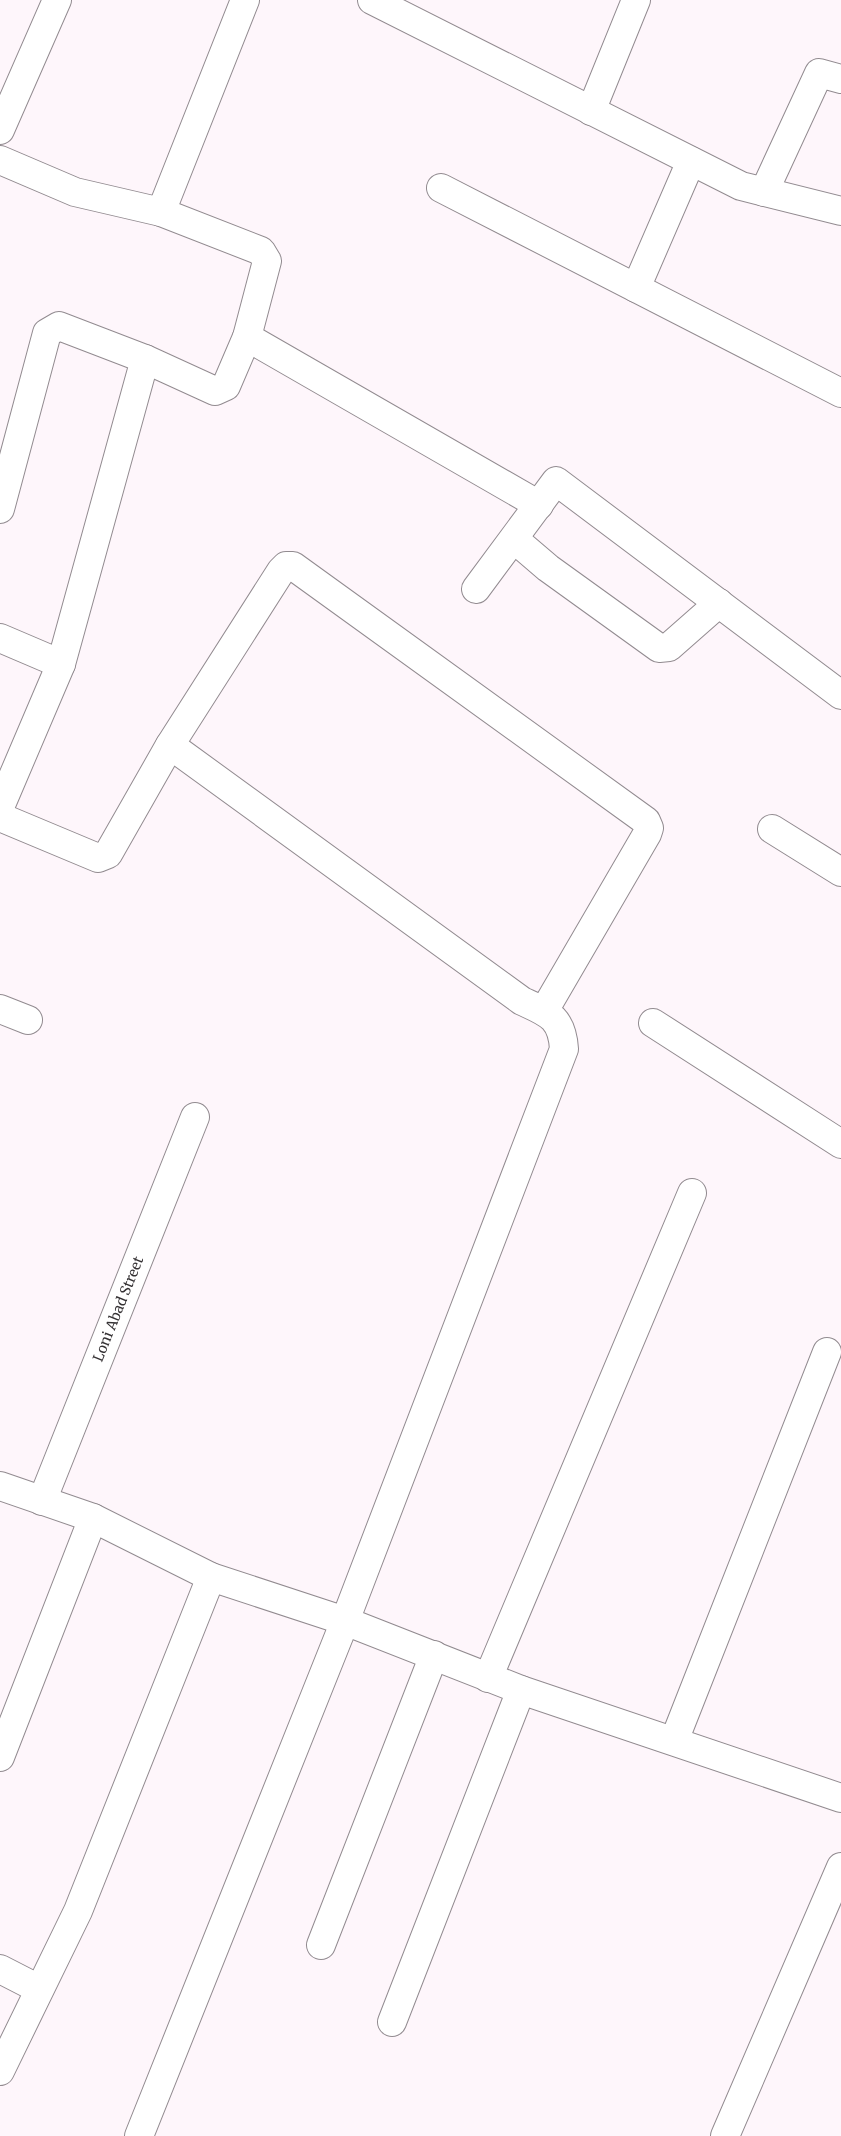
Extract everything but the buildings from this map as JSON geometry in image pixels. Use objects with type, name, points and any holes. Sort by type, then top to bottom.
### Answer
[{"type":"street","points":[[0,130],[57,0]]},
{"type":"street","points":[[161,212],[245,0]]},
{"type":"street","points":[[372,0],[741,186],[841,211]]},
{"type":"street","points":[[591,111],[636,0]]},
{"type":"street","points":[[764,192],[819,74],[841,79]]},
{"type":"street","points":[[0,160],[75,192],[161,212],[261,251],[267,261],[247,337],[226,386],[215,391],[146,360],[59,326],[47,333],[0,509]]},
{"type":"street","points":[[636,288],[691,161]]},
{"type":"street","points":[[441,188],[841,393]]},
{"type":"street","points":[[247,337],[539,505]]},
{"type":"street","points":[[0,806],[61,664],[146,360]]},
{"type":"street","points":[[476,589],[556,481],[841,695]]},
{"type":"street","points":[[514,539],[548,568],[659,648],[669,647],[719,603]]},
{"type":"street","points":[[0,817],[98,858],[108,854],[170,745],[281,571],[286,566],[294,566],[646,821],[649,828],[647,834],[544,1011]]},
{"type":"street","points":[[0,638],[61,664]]},
{"type":"street","points":[[139,2136],[345,1621],[564,1049],[563,1034],[558,1022],[544,1011],[522,1001],[170,745]]},
{"type":"street","points":[[772,829],[841,872]]},
{"type":"street","points":[[0,1009],[28,1020]]},
{"type":"street","points":[[653,1023],[841,1144]]},
{"type":"street","name":"Loni Abad Street","points":[[42,1501],[195,1117]]},
{"type":"street","points":[[488,1678],[692,1193]]},
{"type":"street","points":[[674,1741],[827,1352]]},
{"type":"street","points":[[0,1486],[93,1518],[211,1577],[345,1621],[521,1690],[841,1798]]},
{"type":"street","points":[[0,1757],[93,1518]]},
{"type":"street","points":[[0,2072],[78,1911],[211,1577]]},
{"type":"street","points":[[320,1945],[434,1655]]},
{"type":"street","points":[[392,2022],[521,1690]]},
{"type":"street","points":[[725,2136],[832,1915],[841,1868]]},
{"type":"street","points":[[0,1969],[39,1989]]}]
